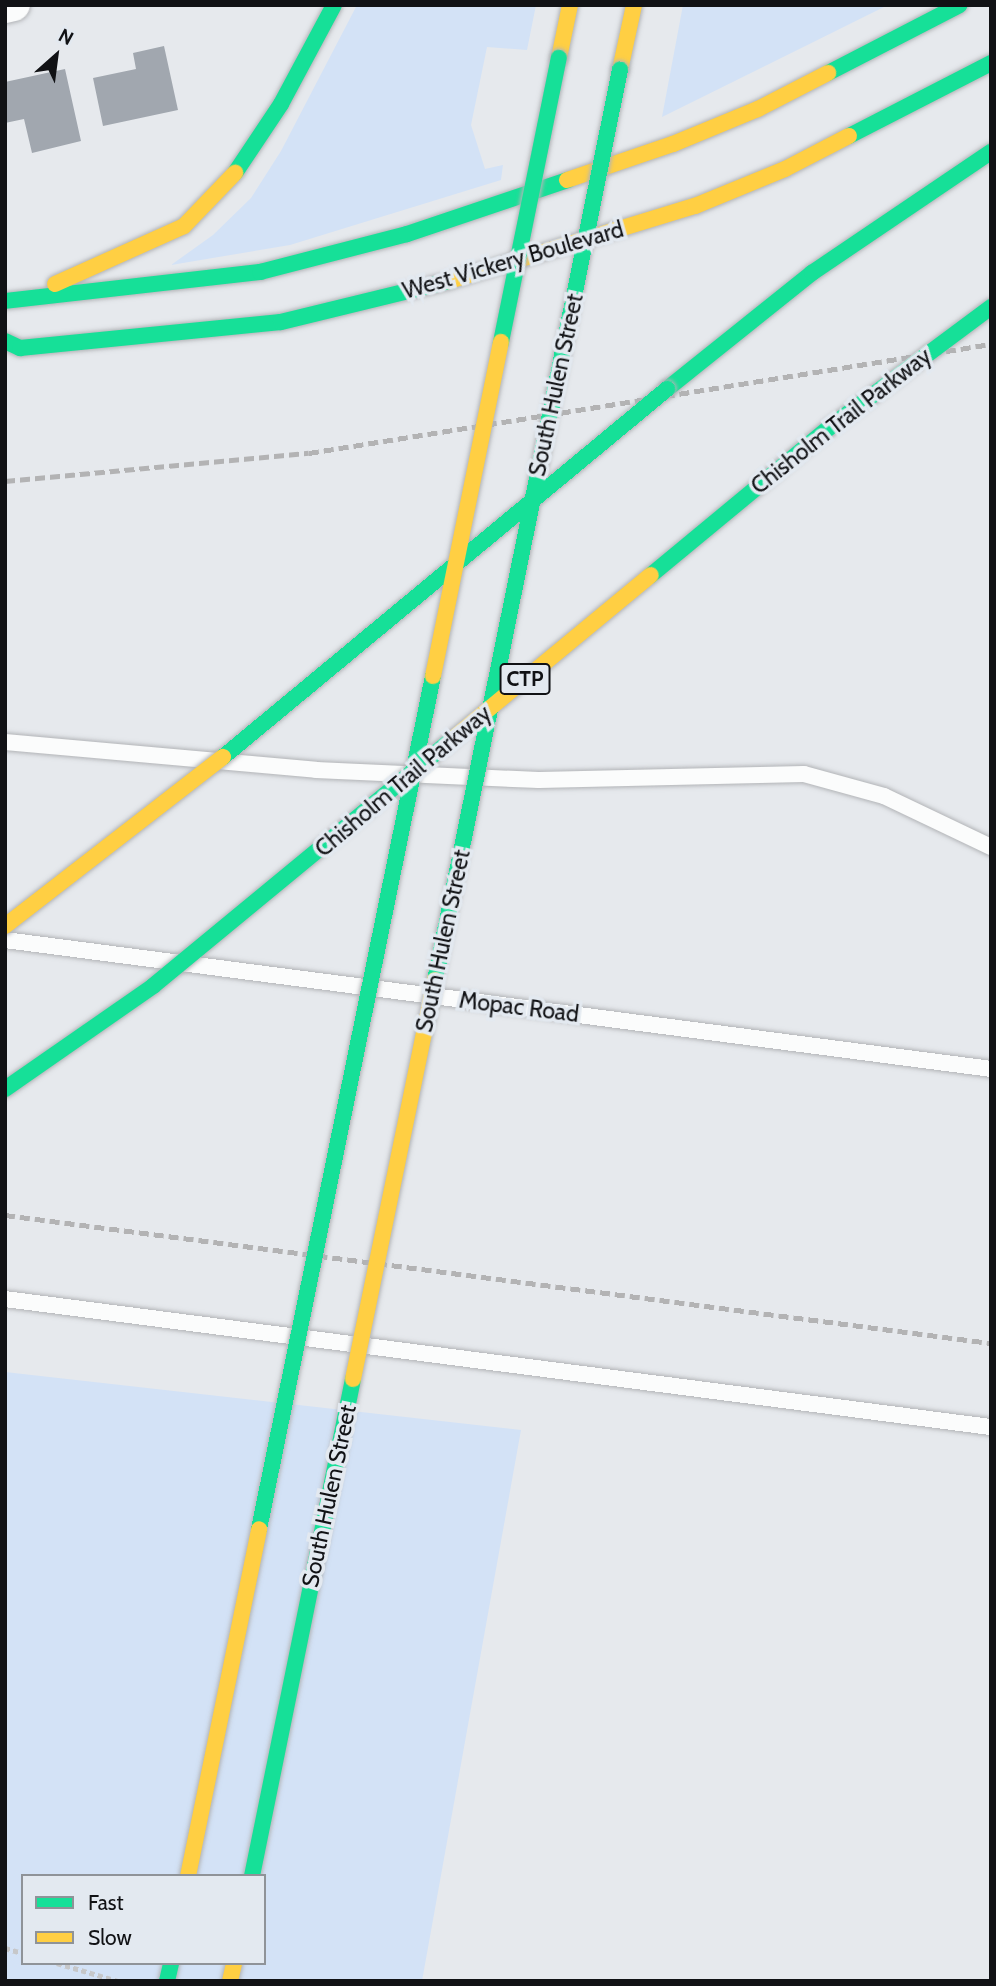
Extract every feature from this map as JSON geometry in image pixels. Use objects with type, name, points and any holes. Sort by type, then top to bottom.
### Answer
[{"type":"main road","points":[[13,299],[127,255],[184,226],[225,188],[257,142],[334,5]]},
{"type":"main road","points":[[188,1874],[570,5]]},
{"type":"main road","name":"South Hulen Street","points":[[252,1874],[634,5]]},
{"type":"main road","points":[[13,299],[141,289],[260,272],[407,234],[673,144],[758,110],[960,5]]},
{"type":"main road","name":"West Vickery Boulevard","points":[[5,341],[20,348],[281,322],[432,286],[695,206],[785,169],[991,63]]},
{"type":"main road","points":[[5,926],[267,723],[812,273],[991,152]]},
{"type":"main road","name":"Chisholm Trail Parkway","points":[[5,1089],[163,978],[830,427],[991,307]]},
{"type":"street","points":[[5,7],[14,5]]},
{"type":"lane","points":[[5,743],[316,770],[538,780],[804,774],[884,796],[991,847]]},
{"type":"lane","name":"Mopac Road","points":[[5,940],[991,1069]]},
{"type":"lane","points":[[5,1299],[991,1427]]},
{"type":"path","points":[[64,1965],[118,1981]]},
{"type":"shaded area","points":[[357,5],[536,5],[527,50],[487,47],[471,125],[485,169],[503,165],[501,180],[290,245],[171,265],[213,235],[251,198],[281,151]]},
{"type":"shaded area","points":[[683,5],[888,5],[662,117]]},
{"type":"shaded area","points":[[5,1372],[521,1430],[422,1981],[5,1981]]},
{"type":"building","points":[[164,46],[178,110],[103,126],[93,78],[136,69],[133,53]]},
{"type":"building","points":[[65,69],[81,141],[32,153],[24,119],[5,123],[5,82]]},
{"type":"railway","points":[[5,481],[309,453],[991,344]]},
{"type":"railway","points":[[5,1215],[991,1343]]},
{"type":"traffic: fast","points":[[235,173],[281,104],[334,5]]},
{"type":"traffic: fast","points":[[828,73],[960,5]]},
{"type":"traffic: fast","points":[[501,342],[559,58]]},
{"type":"traffic: fast","points":[[849,136],[991,63]]},
{"type":"traffic: fast","points":[[435,980],[620,70]]},
{"type":"traffic: fast","points":[[667,389],[812,273],[991,152]]},
{"type":"traffic: fast","points":[[5,301],[260,272],[407,234],[567,180]]},
{"type":"traffic: fast","points":[[5,341],[20,348],[281,322],[449,281]]},
{"type":"traffic: fast","points":[[651,575],[830,427],[991,307]]},
{"type":"traffic: fast","points":[[223,757],[667,389]]},
{"type":"traffic: fast","points":[[259,1529],[433,676]]},
{"type":"traffic: fast","points":[[5,1089],[153,986],[455,737]]},
{"type":"traffic: fast","points":[[252,1874],[353,1379]]},
{"type":"traffic: fast","points":[[167,1981],[171,1965]]},
{"type":"traffic: slow","points":[[559,58],[570,5]]},
{"type":"traffic: slow","points":[[620,70],[634,5]]},
{"type":"traffic: slow","points":[[567,180],[673,144],[758,109],[828,73]]},
{"type":"traffic: slow","points":[[449,281],[695,206],[785,169],[849,136]]},
{"type":"traffic: slow","points":[[55,284],[184,226],[235,173]]},
{"type":"traffic: slow","points":[[433,676],[501,342]]},
{"type":"traffic: slow","points":[[455,737],[651,575]]},
{"type":"traffic: slow","points":[[5,926],[223,757]]},
{"type":"traffic: slow","points":[[353,1379],[435,980]]},
{"type":"traffic: slow","points":[[188,1874],[259,1529]]},
{"type":"traffic: slow","points":[[230,1981],[234,1965]]}]
